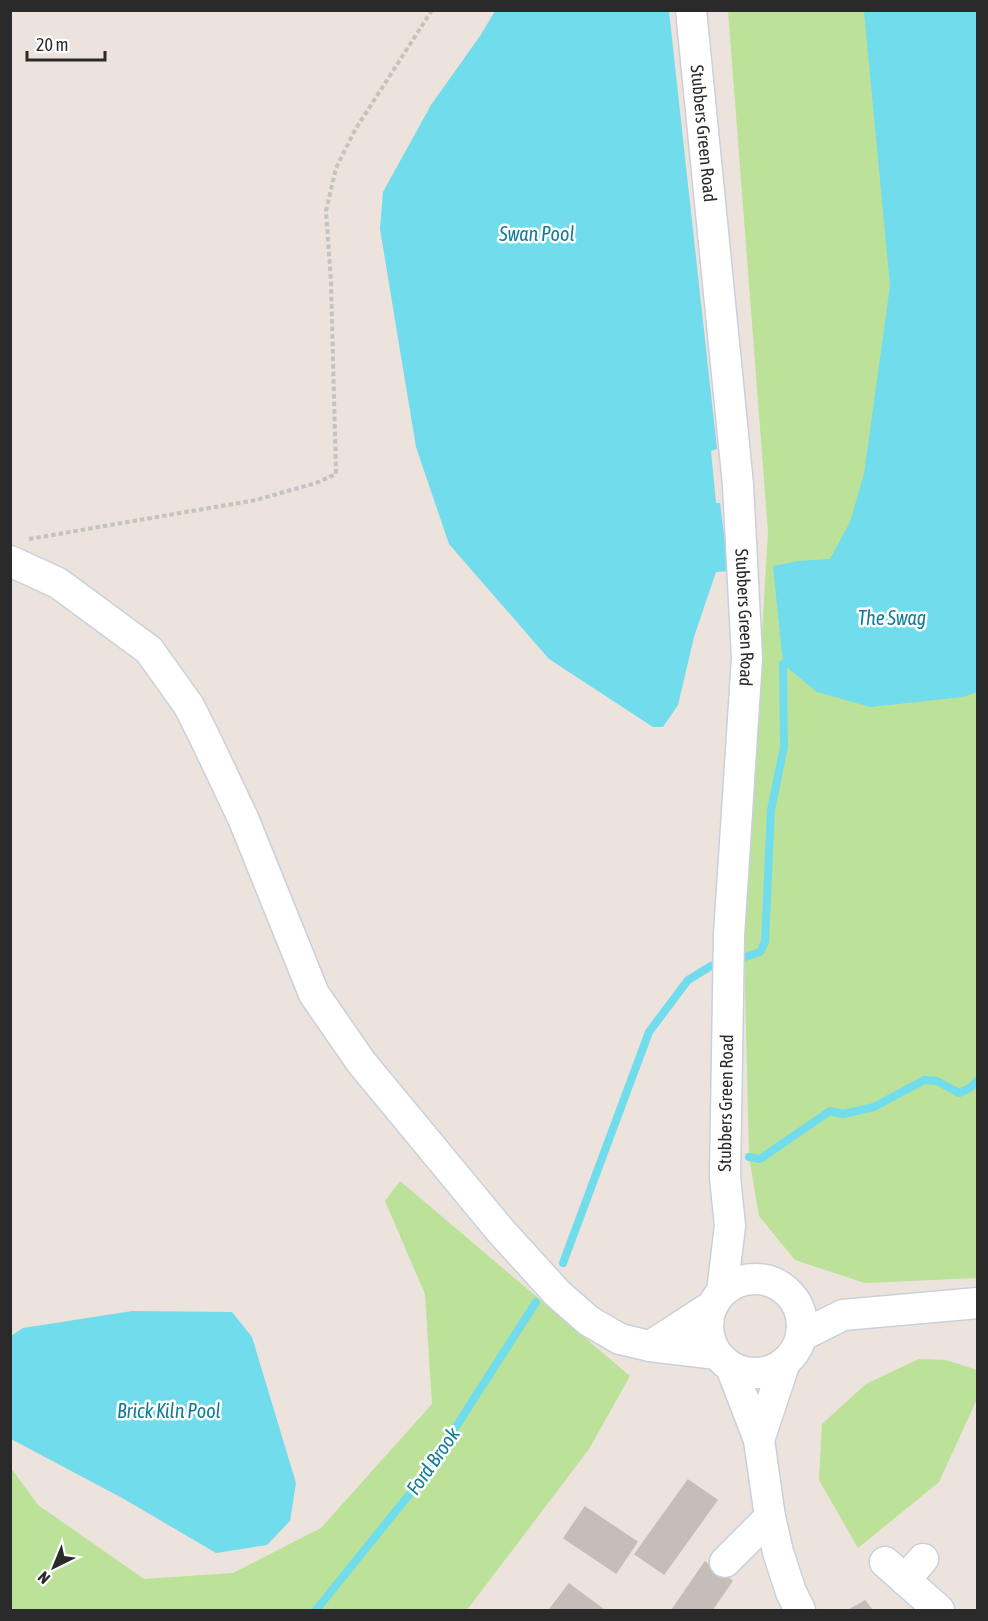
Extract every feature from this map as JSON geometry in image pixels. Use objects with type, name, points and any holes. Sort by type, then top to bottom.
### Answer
[{"type":"street","name":"Stubbers Green Road","points":[[691,10],[738,485],[747,658],[729,935],[725,1177],[729,1226],[717,1299]]},
{"type":"street","points":[[19,550],[58,583],[149,650],[189,706],[206,738],[243,818],[314,994],[361,1062],[499,1229],[558,1294],[589,1321],[620,1339],[724,1361],[746,1372],[762,1372],[775,1369],[785,1362],[795,1351],[801,1336],[802,1322],[798,1307],[781,1287]]},
{"type":"street","name":"Stubbers Green Road","points":[[729,1226],[745,1255],[781,1287]]},
{"type":"street","points":[[650,1346],[738,1282],[757,1280],[781,1287],[843,1315]]},
{"type":"street","points":[[717,1299],[707,1324],[709,1341],[724,1361],[759,1440],[770,1517],[790,1604]]},
{"type":"street","points":[[801,1336],[843,1315],[978,1303]]},
{"type":"street","points":[[759,1440],[785,1362]]},
{"type":"street","points":[[725,1562],[770,1517]]},
{"type":"street","points":[[904,1567],[939,1611]]},
{"type":"path","points":[[19,550],[256,500],[316,483],[336,474],[331,282],[326,211],[336,168],[355,130],[432,10]]},
{"type":"green space","points":[[728,11],[977,11],[977,1278],[865,1283],[795,1260],[759,1216],[749,1157],[744,942],[768,532]]},
{"type":"green space","points":[[400,1181],[630,1376],[589,1449],[467,1610],[11,1610],[11,1468],[38,1505],[144,1579],[233,1573],[321,1528],[432,1404],[425,1294],[385,1201]]},
{"type":"green space","points":[[919,1359],[946,1360],[977,1370],[977,1399],[939,1482],[858,1548],[819,1480],[822,1424],[866,1384]]},
{"type":"water","name":"Swan Pool","points":[[495,11],[669,11],[717,449],[711,451],[716,503],[720,503],[727,558],[732,571],[716,572],[694,637],[678,705],[663,727],[653,727],[549,659],[449,544],[416,447],[380,229],[383,192],[431,105]]},
{"type":"water","name":"The Swag","points":[[864,11],[978,11],[977,692],[963,697],[870,707],[817,692],[783,664],[773,566],[830,559],[850,522],[864,474],[890,286]]},
{"type":"water","name":"Brick Kiln Pool","points":[[132,1311],[232,1312],[252,1337],[296,1483],[290,1521],[267,1545],[216,1553],[124,1499],[11,1439],[11,1336],[23,1328]]},
{"type":"building","points":[[688,1480],[717,1500],[664,1574],[635,1554]]},
{"type":"building","points":[[585,1507],[637,1542],[616,1573],[564,1538]]},
{"type":"building","points":[[705,1562],[732,1581],[712,1610],[672,1610]]},
{"type":"building","points":[[569,1584],[604,1610],[551,1610]]},
{"type":"building","points":[[865,1601],[872,1610],[849,1610]]},
{"type":"waterway","points":[[734,961],[760,952],[765,942],[771,810],[784,747],[783,664]]},
{"type":"waterway","name":"Ford Brook","points":[[563,1263],[649,1032],[688,980],[711,966],[722,964]]},
{"type":"waterway","name":"Ford Brook","points":[[749,1157],[760,1159],[830,1111],[843,1114],[874,1107],[924,1080],[937,1081],[959,1093],[970,1088],[978,1080]]},
{"type":"waterway","name":"Ford Brook","points":[[316,1610],[425,1475],[536,1302]]}]
